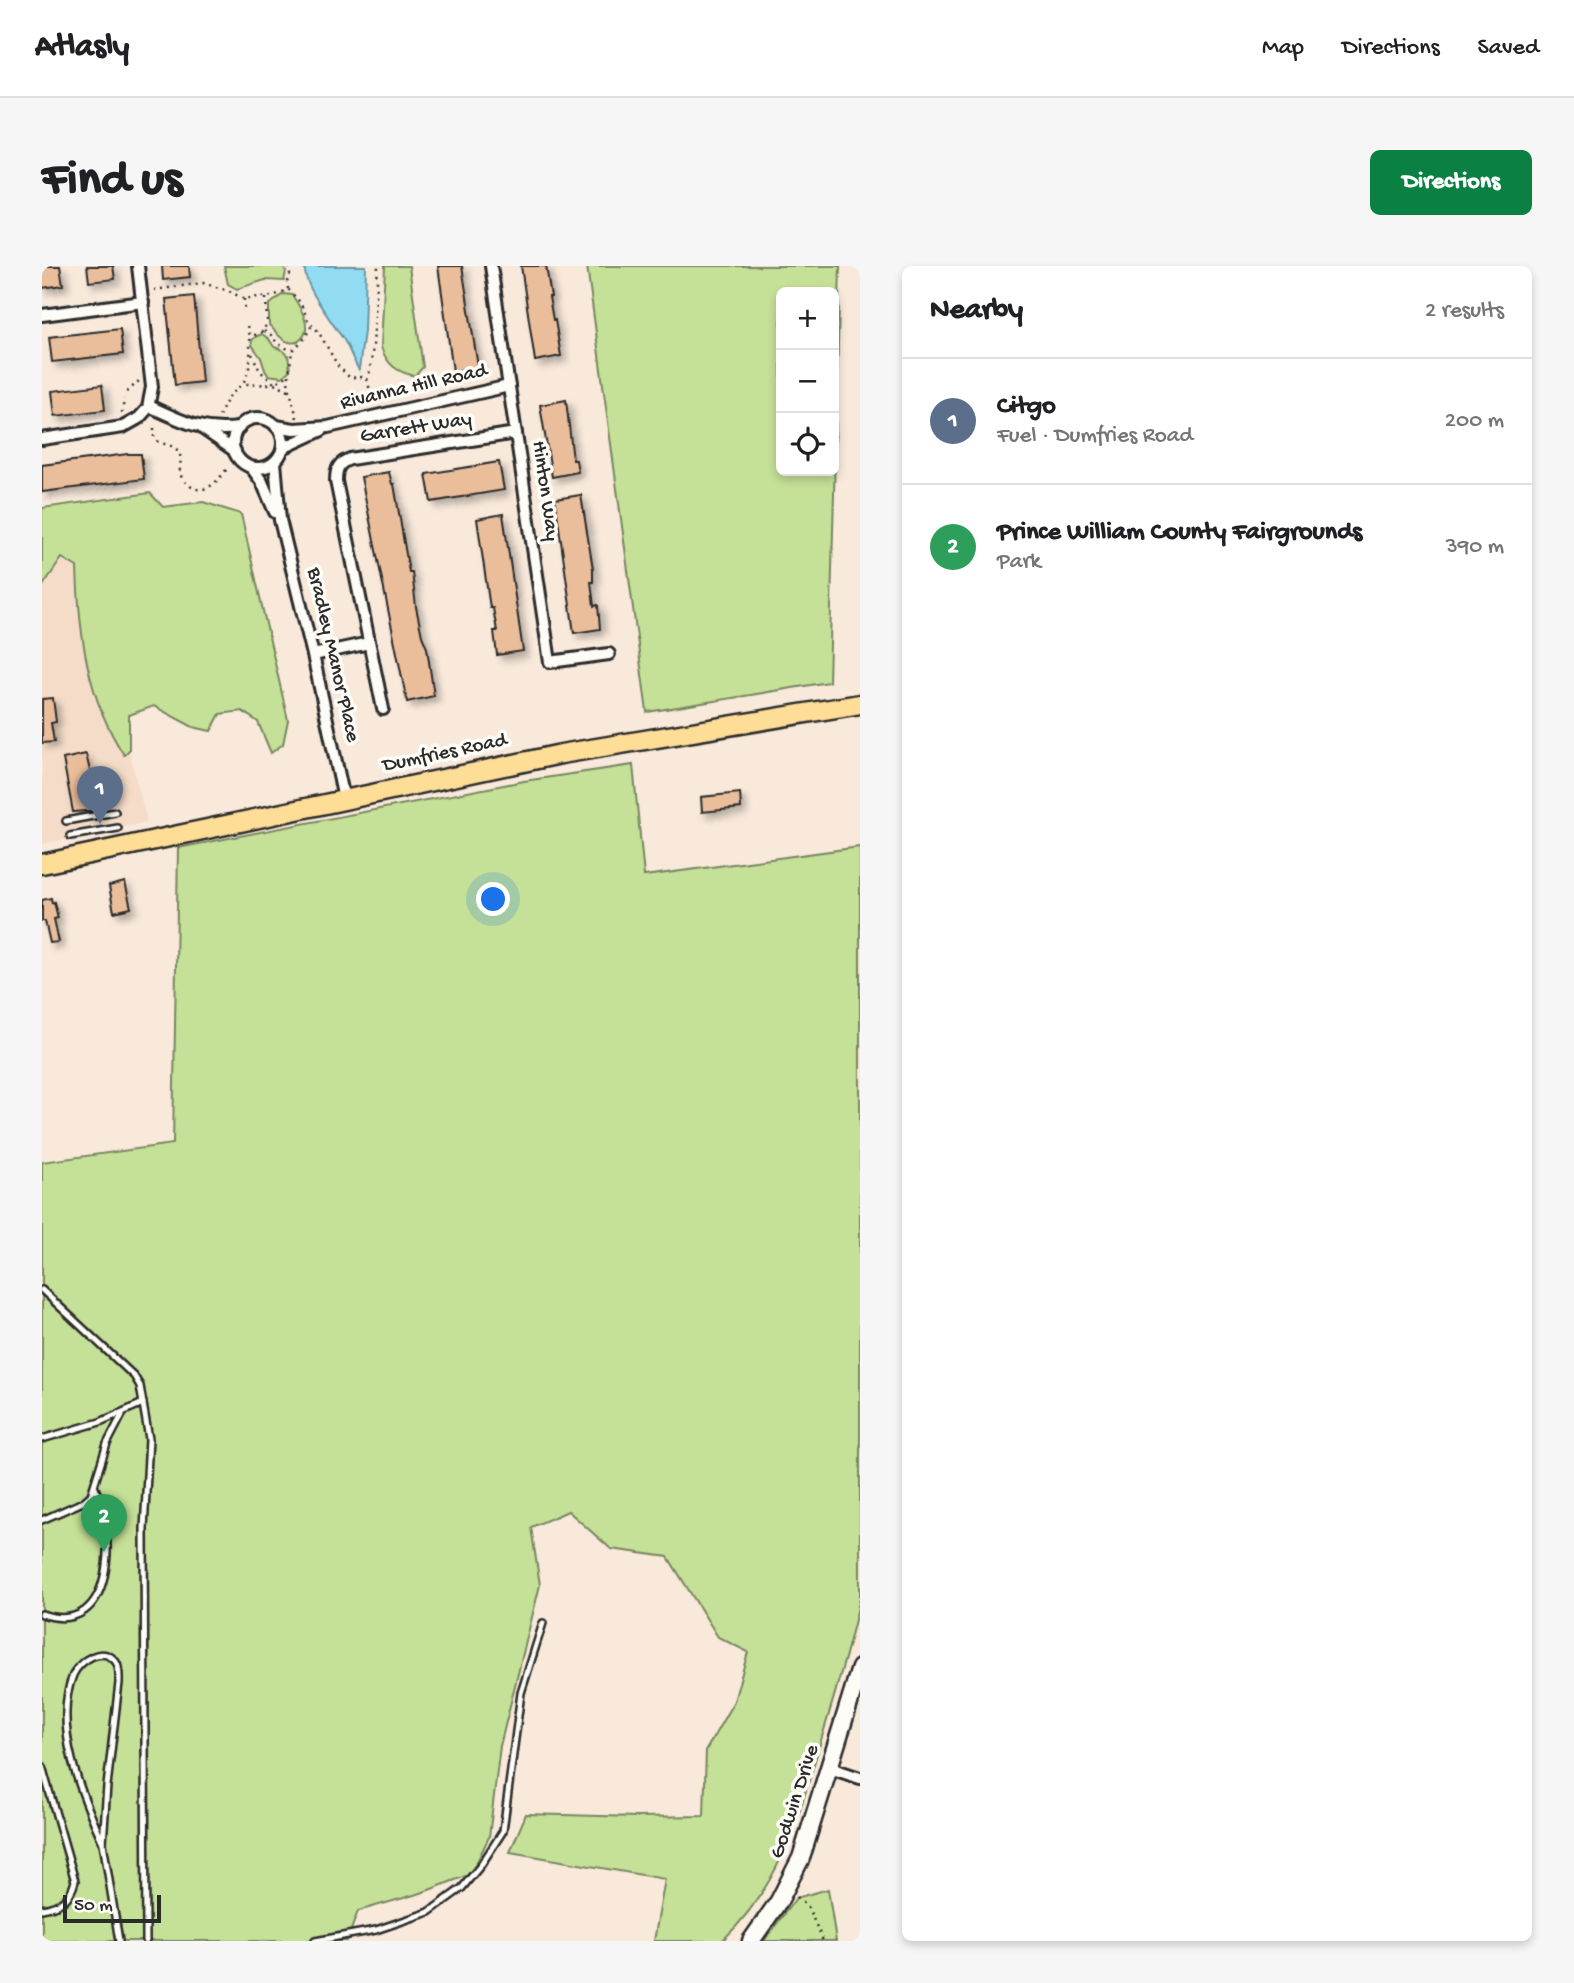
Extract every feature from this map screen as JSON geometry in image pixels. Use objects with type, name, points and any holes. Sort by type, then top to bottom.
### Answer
[{"type":"main road","name":"Dumfries Road","points":[[42,864],[561,754],[860,704]]},
{"type":"street","points":[[42,439],[123,427],[139,418],[149,406],[152,387],[138,266]]},
{"type":"street","name":"Hinton Way","points":[[491,266],[550,663],[609,654]]},
{"type":"street","points":[[42,315],[143,302]]},
{"type":"street","name":"Rivanna Hill Road","points":[[276,426],[295,429],[328,427],[509,386]]},
{"type":"street","points":[[149,406],[201,428],[235,451],[244,464],[252,467],[260,468],[275,462],[283,448],[283,440],[276,426],[269,421],[253,419],[239,428],[221,430],[201,428]]},
{"type":"street","name":"Rivanna Hill Road","points":[[283,448],[328,427]]},
{"type":"street","points":[[235,451],[234,439],[239,428]]},
{"type":"street","name":"Garrett Way","points":[[383,709],[336,481],[338,467],[342,461],[350,459],[516,433]]},
{"type":"street","name":"Bradley Manor Place","points":[[275,462],[280,520],[344,799]]},
{"type":"street","name":"Bradley Manor Place","points":[[252,467],[280,520]]},
{"type":"street","points":[[313,655],[369,643]]},
{"type":"street","name":"Godwin Drive","points":[[751,1941],[786,1891],[806,1845],[860,1668]]},
{"type":"street","points":[[830,1768],[860,1778]]},
{"type":"lane","points":[[66,821],[115,812]]},
{"type":"lane","points":[[70,836],[118,828]]},
{"type":"lane","points":[[42,1290],[134,1377],[140,1386],[149,1439],[144,1529],[146,1941]]},
{"type":"lane","points":[[42,1439],[122,1415],[143,1403]]},
{"type":"lane","points":[[42,1520],[83,1502],[95,1488],[107,1444],[122,1415]]},
{"type":"lane","points":[[42,1614],[62,1617],[75,1614],[96,1599],[103,1587],[107,1569],[105,1513],[95,1488]]},
{"type":"lane","points":[[316,1941],[376,1930],[429,1912],[462,1888],[481,1865],[503,1831],[521,1693],[543,1623]]},
{"type":"lane","points":[[103,1843],[76,1781],[68,1722],[68,1698],[72,1678],[78,1665],[86,1658],[98,1655],[108,1656],[116,1662],[120,1683],[103,1843],[119,1941]]},
{"type":"lane","points":[[42,1766],[75,1881],[67,1898],[60,1904],[42,1909]]},
{"type":"path","points":[[289,266],[288,289],[300,302],[338,366],[348,376],[367,380]]},
{"type":"path","points":[[373,400],[367,380],[373,346],[379,266]]},
{"type":"path","points":[[150,290],[202,283],[229,291],[244,299],[276,296],[288,289]]},
{"type":"path","points":[[251,339],[264,331],[267,320],[266,298]]},
{"type":"path","points":[[244,299],[245,309]]},
{"type":"path","points":[[297,419],[290,391],[292,351],[304,339],[312,325]]},
{"type":"path","points":[[247,326],[252,354],[263,376],[290,391]]},
{"type":"path","points":[[264,331],[278,344],[292,351]]},
{"type":"path","points":[[219,416],[228,398],[243,383],[250,368],[252,354]]},
{"type":"path","points":[[243,383],[274,383],[289,375]]},
{"type":"path","points":[[154,428],[153,433],[158,442],[171,446],[178,452],[180,473],[192,487],[206,488],[214,484],[229,466]]},
{"type":"path","points":[[786,1891],[806,1902],[823,1941]]},
{"type":"shaded area","points":[[71,523],[147,822],[42,844],[42,528]]},
{"type":"green space","points":[[224,266],[283,266],[286,272],[284,281],[265,280],[237,289],[228,284]]},
{"type":"green space","points":[[385,266],[409,266],[423,367],[415,376],[394,367],[386,359],[381,347]]},
{"type":"green space","points":[[587,266],[840,266],[839,304],[839,287],[776,287],[776,476],[834,476],[829,682],[647,712]]},
{"type":"green space","points":[[283,294],[292,295],[306,324],[304,335],[296,342],[283,340],[269,325],[269,305]]},
{"type":"green space","points":[[262,334],[274,347],[288,355],[290,370],[282,377],[268,375],[252,345],[253,339]]},
{"type":"green space","points":[[150,493],[163,507],[203,502],[241,514],[288,720],[283,744],[271,753],[258,722],[242,711],[220,714],[211,731],[193,727],[154,706],[129,715],[129,750],[124,755],[101,711],[87,665],[77,567],[62,558],[42,587],[42,508]]},
{"type":"green space","points":[[633,765],[644,876],[860,847],[860,1598],[805,1793],[774,1871],[743,1919],[722,1941],[654,1941],[665,1879],[510,1852],[526,1814],[704,1816],[706,1750],[734,1701],[748,1652],[718,1637],[668,1557],[611,1549],[568,1511],[531,1527],[540,1585],[500,1746],[489,1837],[471,1874],[421,1893],[358,1911],[347,1941],[42,1941],[42,1162],[173,1144],[178,848],[524,781]]},
{"type":"green space","points":[[828,1889],[836,1941],[764,1941],[796,1898]]},
{"type":"water","points":[[305,266],[366,266],[364,331],[359,370],[344,340],[313,293],[305,274]]},
{"type":"building","points":[[42,266],[60,266],[63,285],[42,288]]},
{"type":"building","points":[[87,266],[113,266],[115,279],[89,282]]},
{"type":"building","points":[[162,266],[189,266],[190,277],[163,280]]},
{"type":"building","points":[[438,266],[462,266],[478,367],[453,371]]},
{"type":"building","points":[[521,266],[546,266],[549,297],[561,356],[535,361]]},
{"type":"building","points":[[194,296],[202,382],[175,385],[166,299]]},
{"type":"building","points":[[120,329],[123,354],[52,362],[49,337]]},
{"type":"building","points":[[102,385],[105,410],[55,416],[52,391]]},
{"type":"building","points":[[566,400],[573,460],[576,460],[578,472],[552,477],[540,405]]},
{"type":"building","points":[[141,454],[144,479],[42,492],[42,465]]},
{"type":"building","points":[[499,462],[504,490],[431,502],[426,474]]},
{"type":"building","points":[[389,472],[394,484],[409,572],[412,572],[416,607],[427,648],[434,696],[407,702],[361,477]]},
{"type":"building","points":[[581,495],[593,569],[591,582],[594,606],[598,605],[600,629],[574,633],[555,499]]},
{"type":"building","points":[[503,514],[523,651],[497,655],[494,631],[497,631],[493,608],[490,608],[477,519]]},
{"type":"building","points":[[53,698],[56,722],[51,723],[54,742],[42,743],[42,699]]},
{"type":"building","points":[[86,754],[99,810],[73,812],[63,759]]},
{"type":"building","points":[[740,793],[741,808],[702,812],[701,797]]},
{"type":"building","points":[[125,882],[131,908],[114,912],[109,886]]},
{"type":"building","points":[[51,898],[58,918],[54,919],[59,942],[50,943],[45,921],[42,921],[42,900]]},
{"type":"place","name":"Citgo","points":[[100,824]]},
{"type":"place","name":"Prince William County Fairgrounds","points":[[104,1552]]}]
